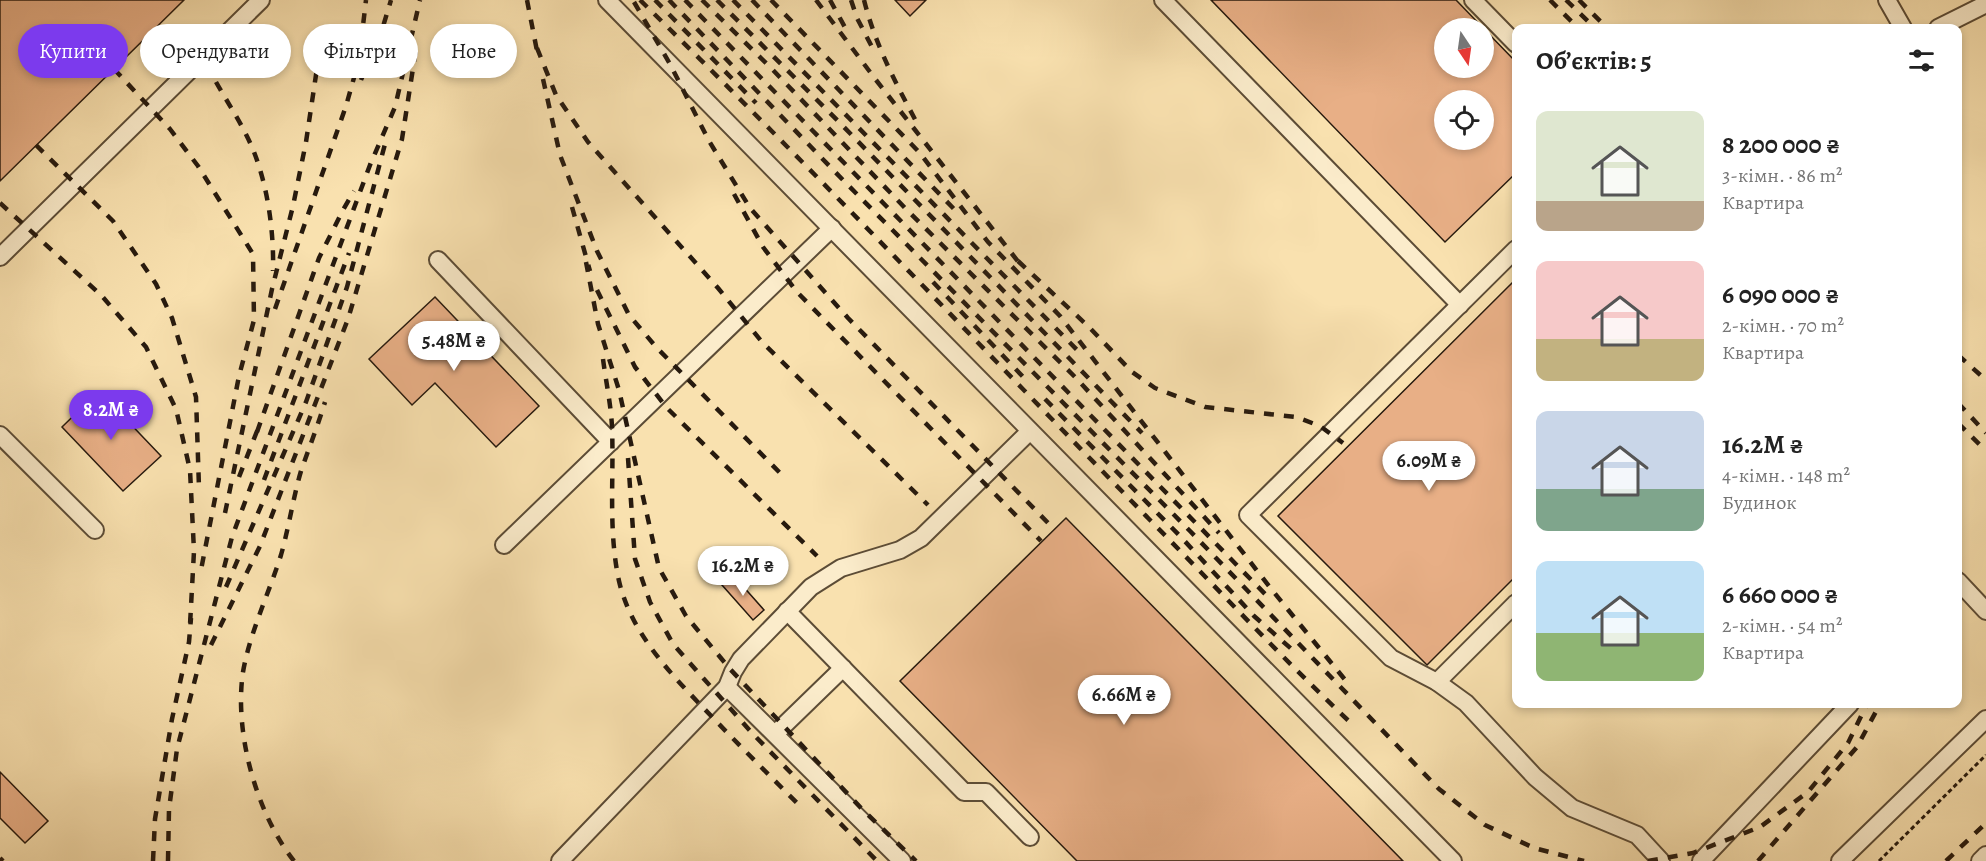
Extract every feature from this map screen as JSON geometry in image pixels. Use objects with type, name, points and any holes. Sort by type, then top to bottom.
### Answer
[{"type":"lane","points":[[0,257],[261,0]]},
{"type":"lane","points":[[607,0],[1454,861]]},
{"type":"lane","points":[[1163,0],[1460,305]]},
{"type":"lane","points":[[1473,0],[1512,40]]},
{"type":"lane","points":[[1887,0],[1901,24]]},
{"type":"lane","points":[[1946,24],[1986,4]]},
{"type":"lane","points":[[504,545],[832,228]]},
{"type":"lane","points":[[1512,253],[1248,515],[1391,658],[1437,682],[1466,703],[1534,777],[1572,808],[1637,835],[1661,861]]},
{"type":"lane","points":[[438,260],[610,442]]},
{"type":"lane","points":[[560,861],[727,687],[741,659],[811,587],[841,568],[900,550],[921,538],[1030,431]]},
{"type":"lane","points":[[0,435],[95,530]]},
{"type":"lane","points":[[1962,588],[1986,611]]},
{"type":"lane","points":[[1437,682],[1512,607]]},
{"type":"lane","points":[[787,611],[964,792],[986,792],[1030,837]]},
{"type":"lane","points":[[775,734],[843,668]]},
{"type":"lane","points":[[727,687],[902,861]]},
{"type":"lane","points":[[1701,861],[1846,708]]},
{"type":"lane","points":[[1840,861],[1986,718]]},
{"type":"lane","points":[[1980,861],[1986,855]]},
{"type":"path","points":[[1879,861],[1986,755]]},
{"type":"building","points":[[0,0],[184,0],[160,24],[140,24],[140,43],[128,55],[128,24],[18,24],[18,78],[105,78],[0,181]]},
{"type":"building","points":[[895,0],[926,0],[910,16]]},
{"type":"building","points":[[1211,0],[1456,0],[1473,18],[1434,18],[1434,78],[1494,78],[1494,39],[1512,58],[1512,177],[1445,242]]},
{"type":"building","points":[[1512,283],[1512,580],[1427,665],[1278,516]]},
{"type":"building","points":[[435,297],[539,406],[496,447],[435,383],[412,405],[369,359]]},
{"type":"building","points":[[99,391],[161,456],[123,491],[62,427]]},
{"type":"building","points":[[1066,518],[1403,861],[1077,861],[900,681]]},
{"type":"building","points":[[733,575],[764,610],[753,620],[722,585]]},
{"type":"building","points":[[0,772],[48,821],[25,843],[0,818]]},
{"type":"railway","points":[[275,309],[346,106],[359,60],[366,0]]},
{"type":"railway","points":[[361,80],[382,30],[391,0]]},
{"type":"railway","points":[[168,861],[169,809],[177,749],[232,537],[370,165],[395,107],[420,0]]},
{"type":"railway","points":[[527,0],[538,56]]},
{"type":"railway","points":[[640,0],[832,193],[1249,622],[1353,725]]},
{"type":"railway","points":[[655,0],[756,103]]},
{"type":"railway","points":[[669,0],[842,179],[1190,531],[1439,789],[1485,825],[1534,848],[1584,861]]},
{"type":"railway","points":[[685,0],[1268,597]]},
{"type":"railway","points":[[702,0],[772,69],[905,208],[1076,378],[1219,533]]},
{"type":"railway","points":[[717,0],[1142,433]]},
{"type":"railway","points":[[733,0],[1082,355]]},
{"type":"railway","points":[[752,0],[954,209]]},
{"type":"railway","points":[[771,0],[919,152],[988,242],[1060,316],[1272,590],[1346,681]]},
{"type":"railway","points":[[816,0],[1020,264]]},
{"type":"railway","points":[[830,0],[847,31]]},
{"type":"railway","points":[[851,0],[857,18],[872,47]]},
{"type":"railway","points":[[864,0],[880,48],[917,123]]},
{"type":"railway","points":[[1550,0],[1574,24]]},
{"type":"railway","points":[[1566,0],[1591,24]]},
{"type":"railway","points":[[1579,0],[1603,24]]},
{"type":"railway","points":[[634,2],[670,64],[709,141],[750,208],[848,318],[1052,527]]},
{"type":"railway","points":[[537,48],[556,95],[588,142],[718,288],[762,342],[928,505]]},
{"type":"railway","points":[[122,78],[170,129],[198,166],[253,254],[254,320],[239,376],[200,575]]},
{"type":"railway","points":[[225,513],[272,289],[293,206],[316,78]]},
{"type":"railway","points":[[211,645],[260,546],[348,319],[402,139],[411,78]]},
{"type":"railway","points":[[543,79],[560,155],[597,251],[629,315],[656,347],[784,477]]},
{"type":"railway","points":[[216,82],[246,134],[259,166],[269,210],[273,271]]},
{"type":"railway","points":[[226,587],[306,402],[347,287],[385,144]]},
{"type":"railway","points":[[36,145],[113,221],[156,284],[172,318],[196,397],[199,488]]},
{"type":"railway","points":[[257,432],[319,258],[354,191]]},
{"type":"railway","points":[[734,194],[763,247],[797,292],[1041,541]]},
{"type":"railway","points":[[0,203],[101,295],[146,347],[176,409],[190,470],[194,551],[190,625]]},
{"type":"railway","points":[[572,207],[590,271]]},
{"type":"railway","points":[[264,480],[349,253]]},
{"type":"railway","points":[[1018,261],[1089,327],[1132,372],[1155,388],[1205,407],[1296,417],[1320,426],[1343,443]]},
{"type":"railway","points":[[586,262],[598,324],[619,390],[659,568],[686,616],[730,669],[861,808],[916,861]]},
{"type":"railway","points":[[933,282],[1026,380]]},
{"type":"railway","points":[[597,290],[635,367],[667,408],[817,556]]},
{"type":"railway","points":[[603,359],[612,427],[614,543],[619,581],[625,601],[645,639],[671,673],[797,803]]},
{"type":"railway","points":[[1962,359],[1986,380]]},
{"type":"railway","points":[[1045,399],[1180,536],[1254,616],[1296,653]]},
{"type":"railway","points":[[294,861],[269,820],[251,771],[245,746],[241,695],[243,672],[250,642],[281,555],[301,471],[325,402]]},
{"type":"railway","points":[[1962,407],[1986,433]]},
{"type":"railway","points":[[239,477],[259,426]]},
{"type":"railway","points":[[1962,427],[1986,451]]},
{"type":"railway","points":[[628,458],[635,559],[650,602],[673,644],[752,733],[877,861]]},
{"type":"railway","points":[[153,861],[155,819],[172,719],[189,642],[191,618]]},
{"type":"railway","points":[[1648,861],[1693,853],[1760,827],[1808,792],[1848,743],[1865,708]]},
{"type":"railway","points":[[1758,861],[1857,747],[1878,708]]},
{"type":"railway","points":[[1946,861],[1986,823]]},
{"type":"railway","points":[[0,858],[3,861]]}]
